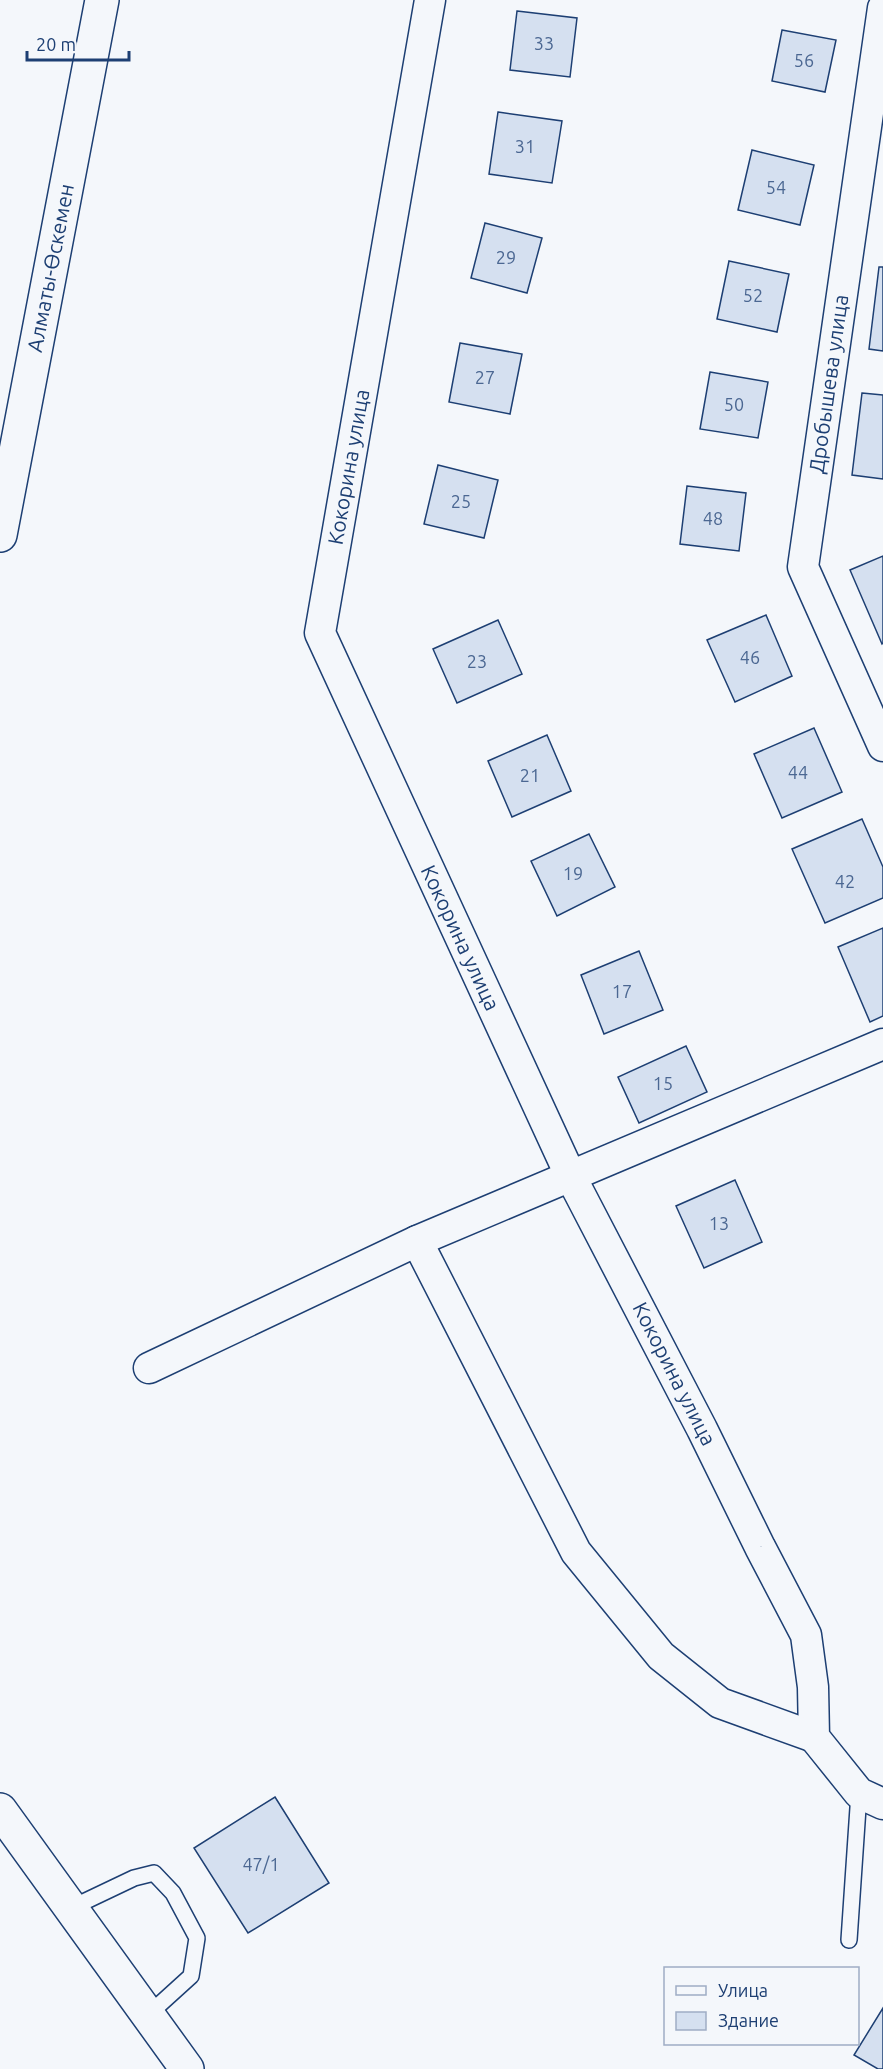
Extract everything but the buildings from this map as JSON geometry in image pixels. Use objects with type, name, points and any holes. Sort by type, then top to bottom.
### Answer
[{"type":"highway","name":"Алматы-Өскемен","points":[[0,535],[102,0]]},
{"type":"highway","points":[[0,1810],[187,2069]]},
{"type":"street","name":"Кокорина улица","points":[[430,0],[320,633],[571,1177],[806,1635],[813,1687],[814,1737]]},
{"type":"street","name":"Дробышева улица","points":[[883,8],[803,567],[883,746]]},
{"type":"street","points":[[149,1368],[417,1241],[883,1044]]},
{"type":"street","points":[[417,1241],[576,1552],[661,1656],[720,1703],[814,1737],[871,1798]]},
{"type":"lane","points":[[849,1940],[871,1798]]},
{"type":"lane","points":[[71,1908],[134,1878],[154,1873],[173,1893],[197,1938],[191,1976],[148,2015]]}]
